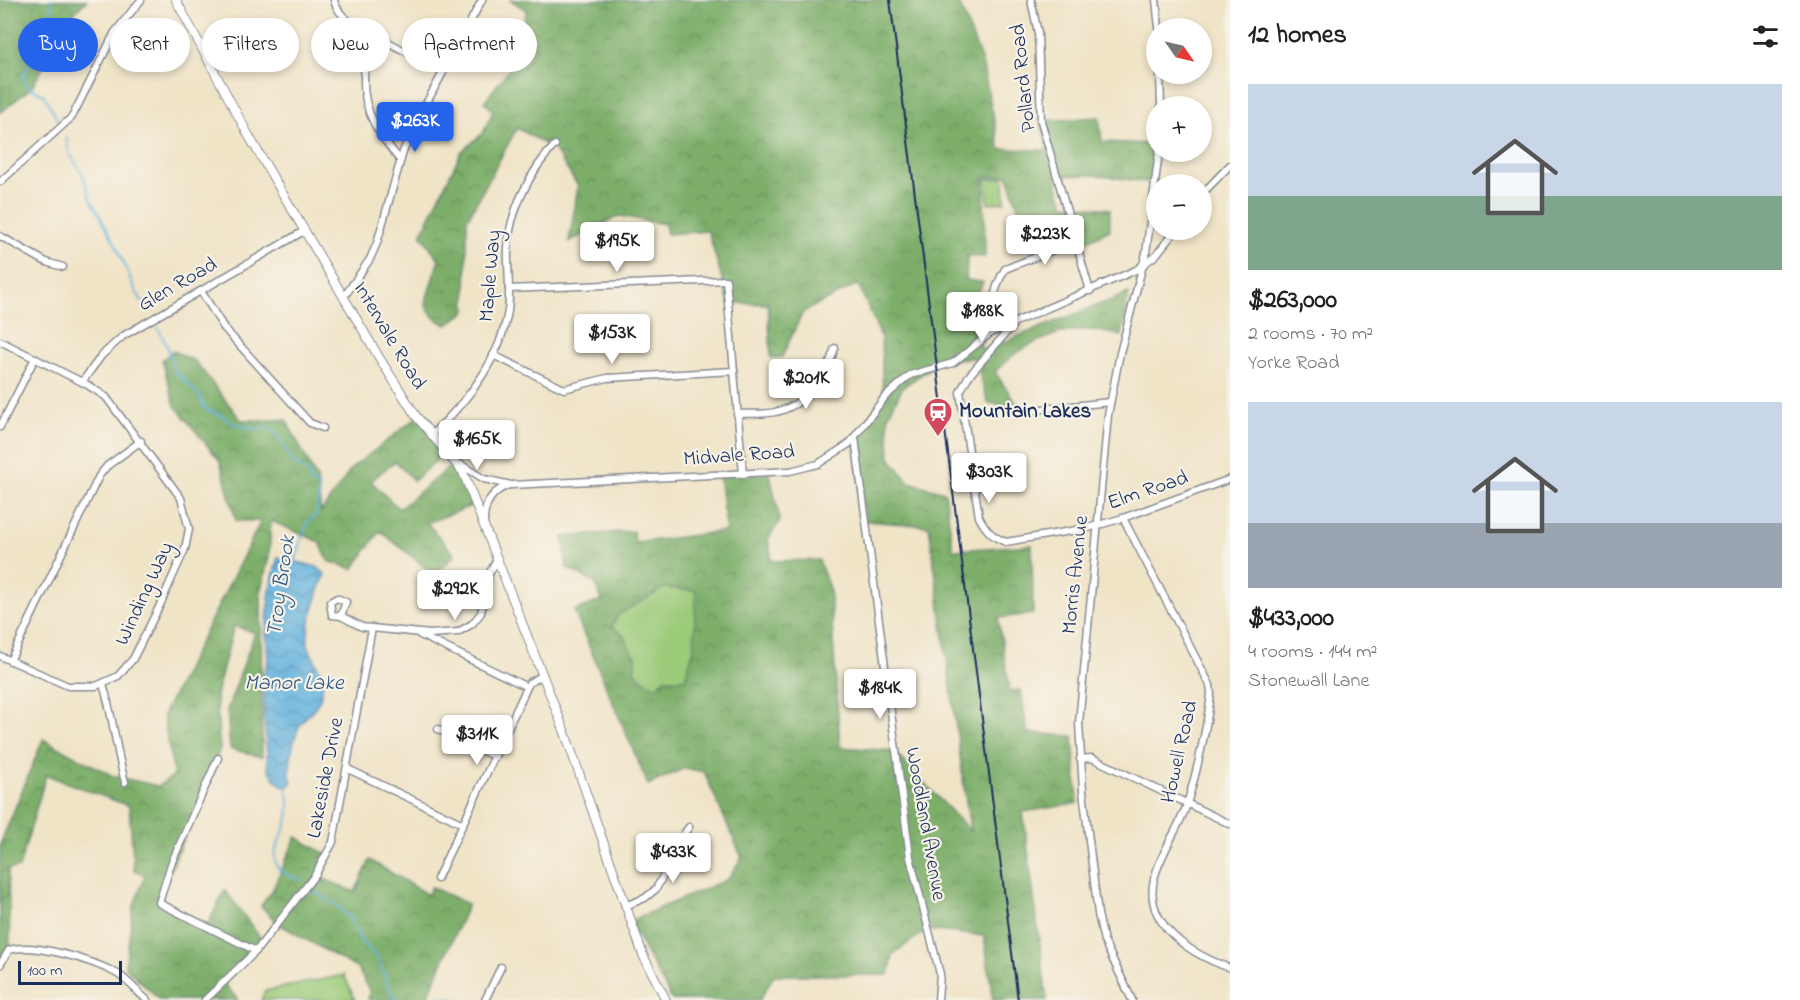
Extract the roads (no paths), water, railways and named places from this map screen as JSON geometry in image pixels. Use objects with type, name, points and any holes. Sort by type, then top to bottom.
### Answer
[{"type":"street","points":[[0,182],[72,117],[115,32],[141,0]]},
{"type":"street","name":"Intervale Road","points":[[176,0],[250,138],[304,231],[416,416],[453,457],[470,486],[596,818],[643,955],[666,1000]]},
{"type":"street","points":[[334,0],[336,7],[348,18]]},
{"type":"street","points":[[472,18],[482,0]]},
{"type":"street","name":"Pollard Road","points":[[1031,0],[1038,33],[1041,121],[1090,291]]},
{"type":"street","points":[[1155,0],[1158,18]]},
{"type":"street","points":[[365,72],[364,94],[369,114],[382,138],[400,160]]},
{"type":"street","points":[[344,297],[370,259],[377,243],[400,160],[413,128],[441,72]]},
{"type":"street","name":"Maple Way","points":[[432,434],[468,399],[493,356],[504,327],[509,289],[509,232],[522,197],[544,156],[555,145]]},
{"type":"street","name":"Morris Avenue","points":[[1132,1000],[1100,927],[1080,759],[1080,712],[1110,402],[1142,267],[1158,162]]},
{"type":"street","points":[[1212,184],[1230,165]]},
{"type":"street","name":"Glen Road","points":[[82,382],[102,355],[123,336],[304,231]]},
{"type":"street","points":[[0,236],[46,262],[63,267]]},
{"type":"street","name":"Midvale Road","points":[[453,457],[475,475],[493,482],[511,485],[743,474],[809,468],[830,458],[855,438],[885,397],[902,381],[919,371],[953,363],[999,330],[1142,267],[1168,240]]},
{"type":"street","points":[[999,330],[992,312],[995,287],[1005,268],[1076,241]]},
{"type":"street","points":[[509,289],[725,280],[743,474]]},
{"type":"street","points":[[201,291],[224,328],[310,423],[323,428]]},
{"type":"street","name":"Elm Road","points":[[1014,324],[962,387],[961,401],[979,517],[985,528],[995,538],[1006,542],[1098,525],[1230,479]]},
{"type":"street","name":"Winding Way","points":[[0,341],[82,382],[111,402],[184,502],[189,520],[188,539],[133,659],[117,676],[103,684]]},
{"type":"street","points":[[737,414],[776,412],[792,405],[810,392],[824,376],[835,348]]},
{"type":"street","points":[[493,356],[564,389],[607,378],[734,371]]},
{"type":"street","points":[[0,427],[35,358]]},
{"type":"street","points":[[1024,411],[1110,402]]},
{"type":"street","name":"Woodland Avenue","points":[[855,438],[910,856],[940,974],[938,1000]]},
{"type":"street","points":[[10,661],[99,476],[106,466],[141,441]]},
{"type":"street","points":[[484,523],[484,510],[492,496],[498,490],[511,485]]},
{"type":"street","name":"Howell Road","points":[[1123,518],[1210,685],[1210,704],[1187,804],[1154,880],[1156,911],[1165,928],[1179,941],[1208,960],[1230,968]]},
{"type":"street","points":[[341,616],[362,627],[451,634],[472,624],[485,604],[488,576],[497,559]]},
{"type":"street","name":"Lakeside Drive","points":[[205,1000],[256,951],[315,875],[333,842],[372,628]]},
{"type":"street","points":[[414,632],[527,687]]},
{"type":"street","points":[[0,656],[68,686],[87,688],[103,684],[111,710],[117,752],[125,782]]},
{"type":"street","points":[[437,879],[527,687],[543,675]]},
{"type":"street","points":[[438,729],[495,756]]},
{"type":"street","points":[[218,758],[171,864],[159,903],[256,951]]},
{"type":"street","points":[[1080,759],[1092,758],[1230,824]]},
{"type":"street","points":[[348,769],[463,824]]},
{"type":"street","points":[[625,906],[645,898],[656,889],[665,872],[668,856],[689,827]]},
{"type":"street","points":[[0,965],[9,950],[21,946],[40,947],[117,973],[147,1000]]},
{"type":"street","points":[[485,1000],[501,967]]},
{"type":"water","name":"Manor Lake","points":[[278,557],[317,567],[325,574],[313,609],[308,637],[310,650],[322,678],[322,691],[318,702],[298,730],[290,762],[292,782],[287,788],[277,782],[268,769],[264,714],[264,675],[268,660],[266,632],[270,590]]},
{"type":"waterway","name":"Troy Brook","points":[[52,0],[49,25],[42,38],[38,57],[30,63],[23,76],[27,86],[44,95],[58,121]]},
{"type":"waterway","name":"Troy Brook","points":[[66,136],[69,153],[83,174],[90,197],[117,247],[136,292],[149,311]]},
{"type":"waterway","name":"Troy Brook","points":[[158,328],[168,348],[173,369],[199,395],[205,409],[221,415],[234,424],[256,429],[262,427],[271,429],[282,441],[291,460],[310,475],[309,481],[319,487],[317,514],[307,523],[295,562]]},
{"type":"waterway","name":"Troy Brook","points":[[287,787],[288,816],[276,850],[275,861],[281,871],[301,880]]},
{"type":"waterway","name":"Troy Brook","points":[[313,891],[334,903],[350,918],[361,941],[379,960],[392,995],[399,1000]]},
{"type":"waterway","name":"Troy Brook","points":[[434,1000],[440,997],[459,1000]]},
{"type":"railway","points":[[890,0],[1018,1000]]},
{"type":"place","name":"Mountain Lakes","points":[[938,438]]}]
